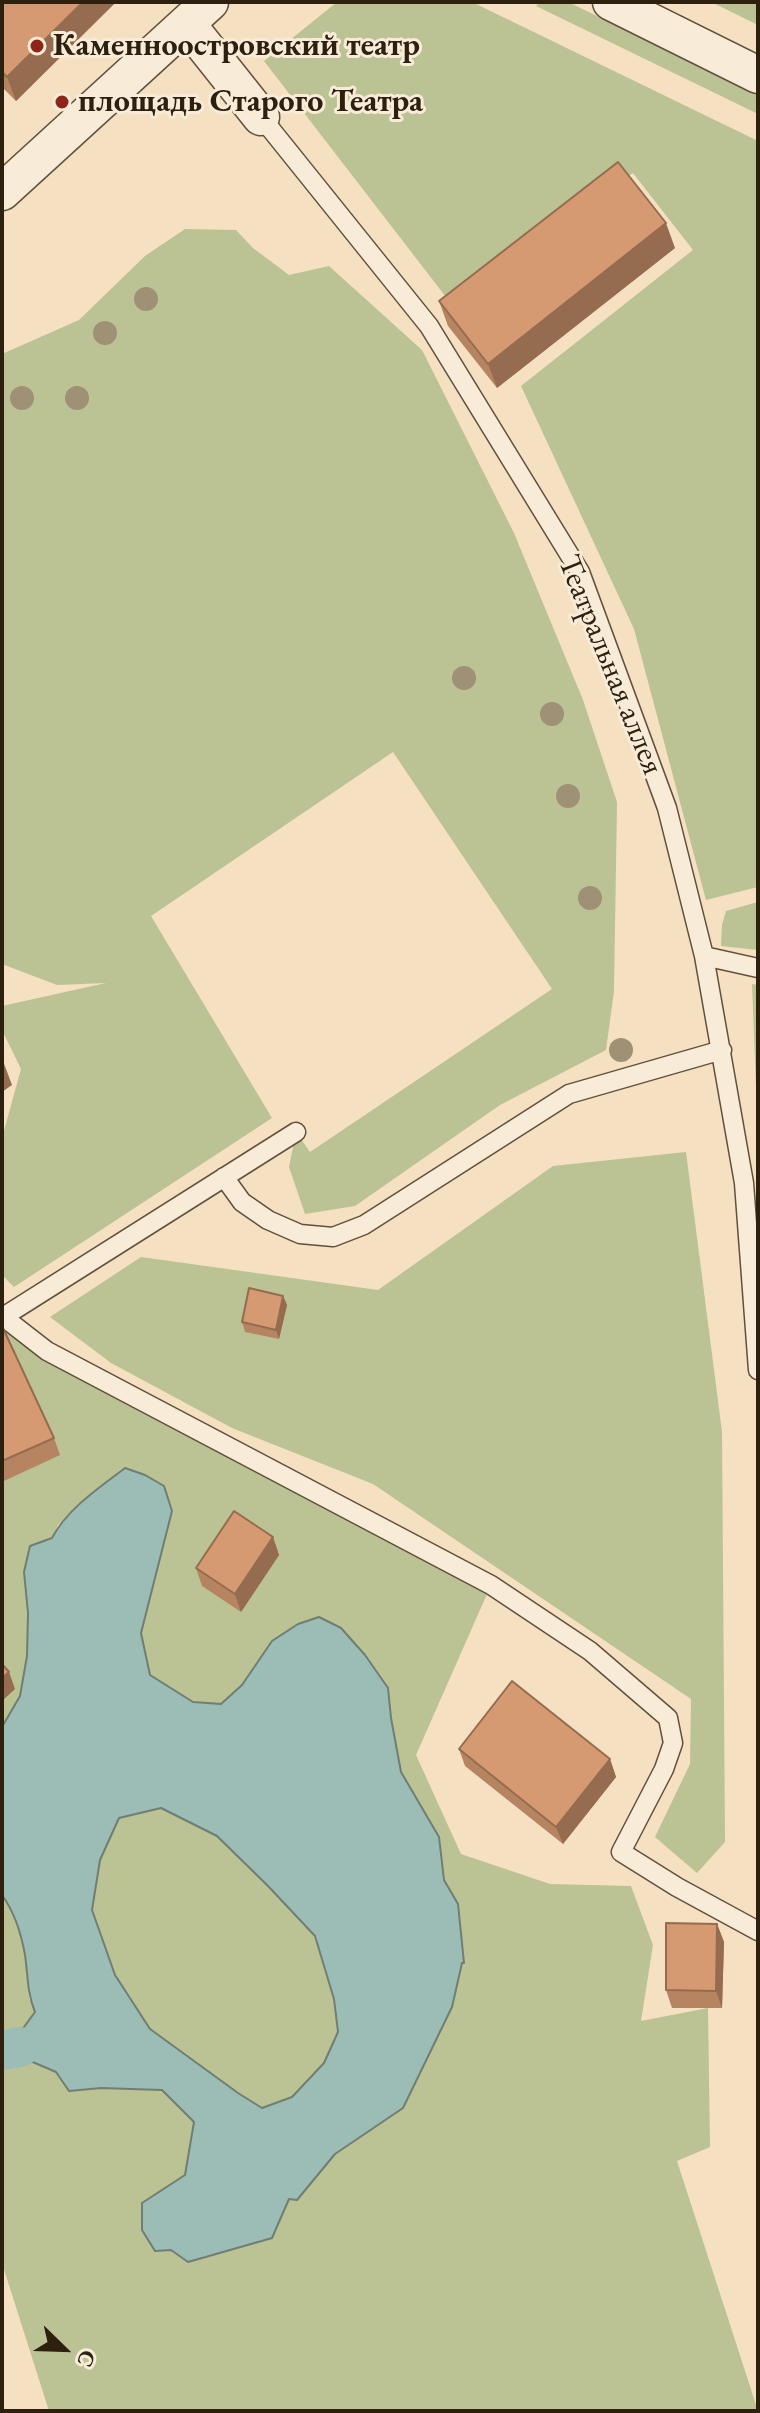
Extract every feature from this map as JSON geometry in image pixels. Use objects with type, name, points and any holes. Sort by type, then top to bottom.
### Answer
[{"type":"street","points":[[611,2],[758,75]]},
{"type":"street","points":[[2,192],[198,13]]},
{"type":"street","name":"Театральная аллея","points":[[198,13],[261,117]]},
{"type":"lane","name":"Театральная аллея","points":[[261,117],[429,326],[580,572],[667,808],[704,956],[744,1183],[758,1370]]},
{"type":"lane","points":[[704,956],[758,968]]},
{"type":"lane","points":[[224,1177],[242,1202],[268,1220],[300,1234],[333,1237],[364,1225],[569,1094],[722,1050]]},
{"type":"lane","points":[[296,1132],[2,1316],[47,1351],[491,1585],[590,1651],[668,1718],[673,1743],[664,1769],[621,1852],[758,1931]]},
{"type":"green space","points":[[337,2],[472,2],[758,141],[758,887],[706,900],[634,629],[521,386],[693,250],[633,173],[449,301],[264,61]]},
{"type":"green space","points":[[540,2],[568,2],[758,94],[758,114],[536,6]]},
{"type":"green space","points":[[711,2],[758,2],[758,25]]},
{"type":"green space","points":[[185,229],[236,230],[253,248],[289,275],[329,266],[422,350],[514,533],[583,700],[617,802],[614,991],[606,1050],[500,1105],[355,1206],[305,1214],[289,1167],[296,1132],[310,1152],[552,989],[393,752],[151,916],[272,1118],[14,1287],[2,1275],[2,1138],[21,1069],[2,1030],[2,1006],[106,983],[57,985],[2,964],[2,354],[79,320],[145,256]]},
{"type":"green space","points":[[758,902],[758,950],[721,946],[726,911]]},
{"type":"green space","points":[[752,984],[758,985],[758,1139]]},
{"type":"green space","points":[[686,1152],[722,1432],[725,1842],[697,1873],[655,1837],[690,1764],[691,1699],[373,1484],[232,1428],[111,1363],[50,1317],[141,1257],[378,1290],[553,1166]]},
{"type":"green space","points":[[2,1316],[47,1351],[491,1585],[416,1755],[461,1854],[550,1884],[631,1886],[653,1945],[641,2021],[708,2008],[710,2147],[677,2161],[758,2411],[49,2411],[2,2263],[2,1895],[15,1913],[25,1955],[29,1998],[35,2012],[28,2060],[56,2072],[69,2091],[101,2088],[162,2090],[195,2122],[171,2250],[188,2262],[289,2199],[298,2199],[335,2154],[403,2108],[452,2007],[458,1904],[444,1880],[439,1837],[401,1772],[388,1688],[341,1628],[319,1617],[298,1624],[272,1641],[242,1685],[221,1704],[193,1702],[150,1675],[141,1633],[172,1511],[89,1496],[58,1525],[52,1538],[42,1543],[24,1572],[28,1613],[27,1656],[20,1696],[2,1727]]},
{"type":"green space","points":[[161,1807],[217,1836],[315,1936],[334,1999],[338,2032],[324,2063],[292,2097],[262,2108],[238,2093],[150,2029],[115,1975],[92,1910],[100,1860],[119,1818]]},
{"type":"water","points":[[125,1468],[164,1486],[172,1511],[141,1633],[150,1675],[193,1702],[221,1704],[242,1685],[272,1641],[298,1624],[319,1617],[341,1628],[388,1688],[401,1772],[439,1837],[444,1880],[458,1904],[464,1963],[452,2007],[403,2108],[335,2154],[297,2200],[289,2199],[272,2238],[188,2262],[171,2250],[155,2251],[142,2230],[142,2203],[185,2175],[194,2122],[162,2090],[101,2088],[69,2091],[56,2072],[28,2060],[16,2038],[35,2012],[19,1931],[2,1895],[2,1727],[20,1696],[27,1656],[28,1613],[24,1572],[30,1546],[52,1538],[75,1508]],"holes":[[[161,1808],[217,1836],[315,1936],[334,1999],[338,2032],[324,2063],[292,2097],[262,2108],[150,2029],[115,1975],[92,1910],[100,1860],[119,1818]]]},
{"type":"building","points":[[2,2],[83,2],[7,77],[2,72]]},
{"type":"building","points":[[618,162],[666,223],[488,364],[439,301]]},
{"type":"building","points":[[249,1288],[283,1296],[276,1330],[242,1322]]},
{"type":"building","points":[[2,1326],[54,1438],[2,1461]]},
{"type":"building","points":[[234,1511],[273,1537],[235,1594],[196,1568]]},
{"type":"building","points":[[2,1664],[9,1672],[2,1678]]},
{"type":"building","points":[[512,1681],[610,1759],[556,1827],[459,1749]]},
{"type":"building","points":[[666,1923],[717,1924],[716,1991],[666,1990]]},
{"type":"waterway","points":[[2,2050],[20,2047]]},
{"type":"place","name":"Каменноостровский театр","points":[[37,46]]},
{"type":"place","name":"площадь Старого Театра","points":[[62,102]]}]
